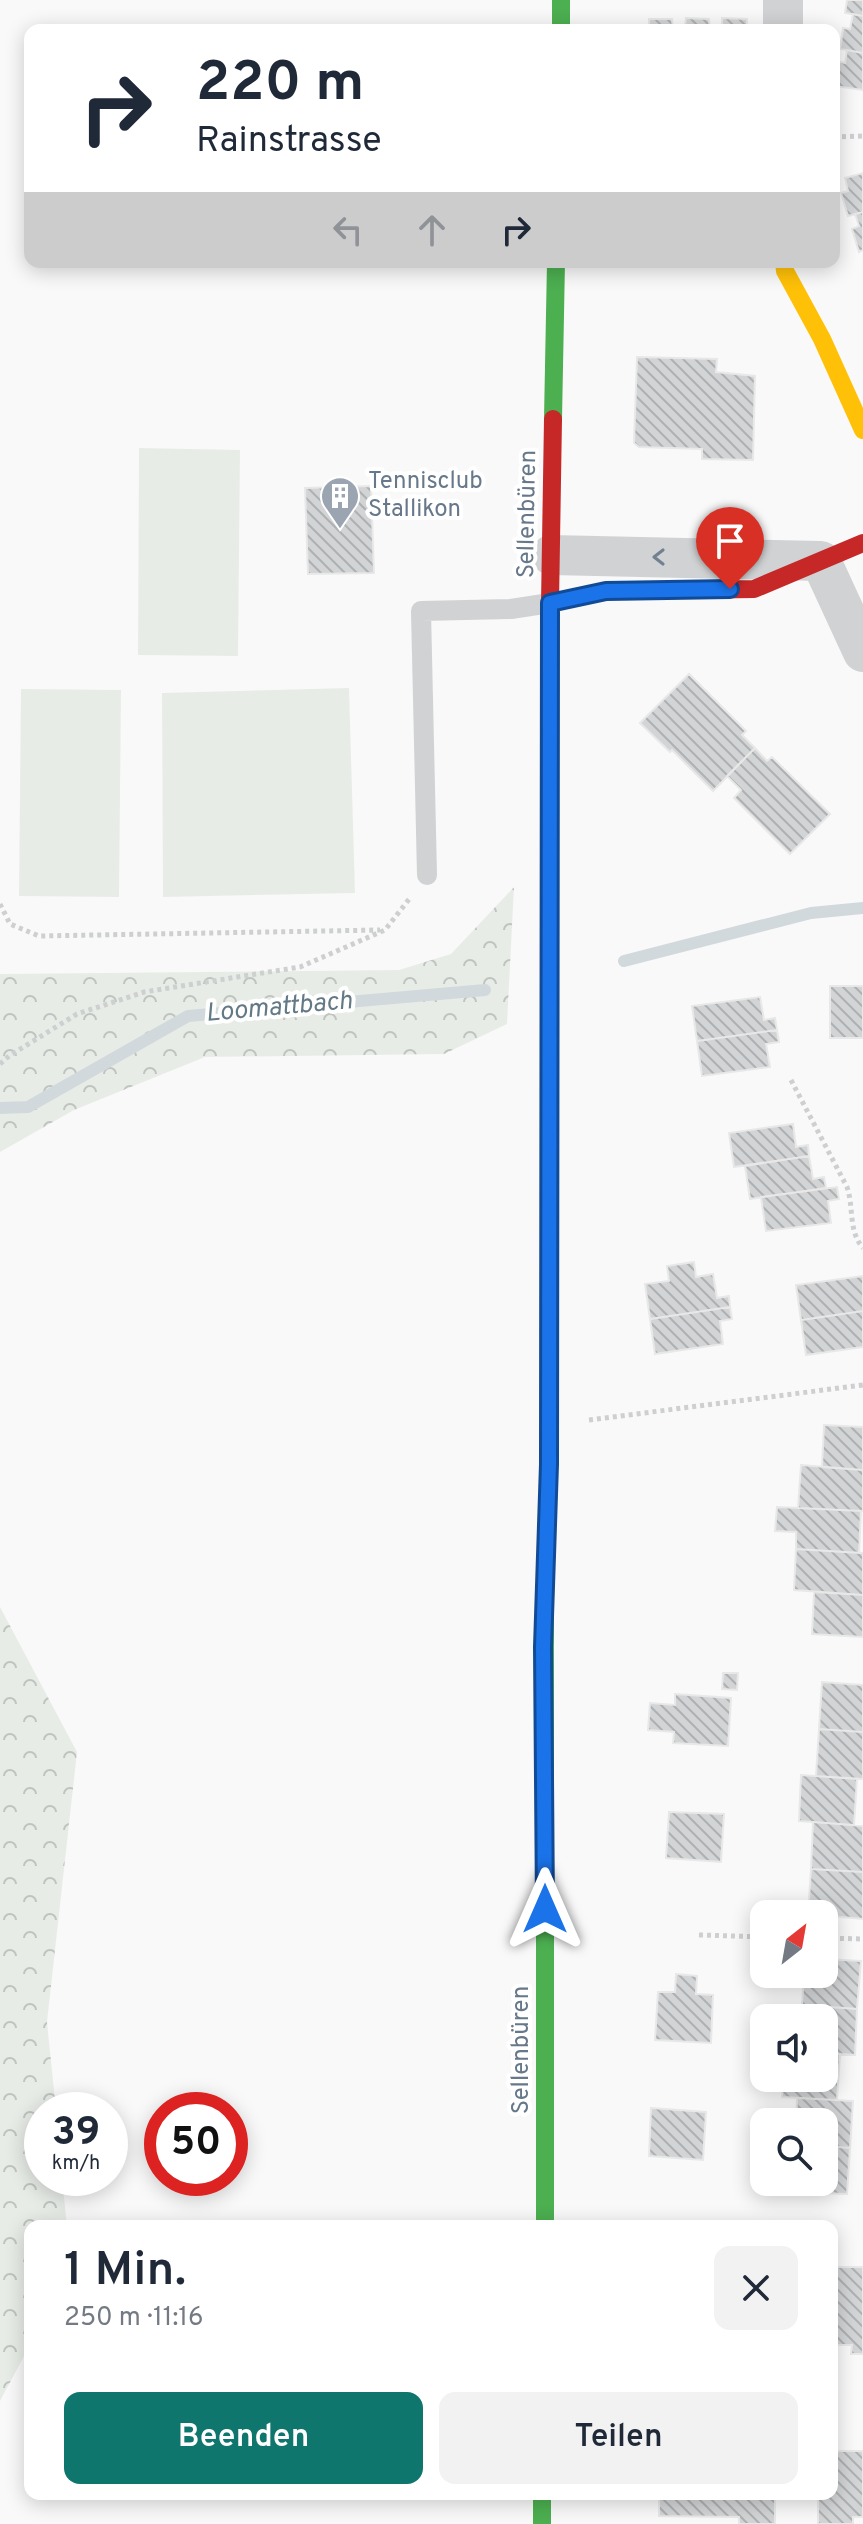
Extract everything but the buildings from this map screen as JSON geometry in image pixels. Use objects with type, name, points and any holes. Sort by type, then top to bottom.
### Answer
[{"type":"main road","points":[[561,0],[561,24]]},
{"type":"main road","name":"Sellenbüren","points":[[545,2220],[543,1647],[549,1464],[550,603],[556,268]]},
{"type":"main road","points":[[785,268],[822,339],[863,430]]},
{"type":"main road","points":[[550,603],[606,591],[754,589],[863,543]]},
{"type":"main road","points":[[542,2500],[542,2524]]},
{"type":"street","points":[[783,0],[783,24]]},
{"type":"street","points":[[551,555],[821,561],[863,652]]},
{"type":"lane","points":[[427,875],[421,611],[511,609],[550,603]]},
{"type":"path","points":[[840,137],[863,136]]},
{"type":"path","points":[[0,1064],[77,1014],[144,992],[300,967],[385,930],[427,875]]},
{"type":"path","points":[[0,904],[10,924],[39,936],[385,930]]},
{"type":"path","points":[[791,1080],[847,1187],[851,1197],[854,1234],[863,1248]]},
{"type":"path","points":[[586,1421],[863,1385]]},
{"type":"path","points":[[699,1935],[750,1937]]},
{"type":"path","points":[[838,1938],[863,1939]]},
{"type":"green space","points":[[139,448],[240,450],[238,656],[138,655]]},
{"type":"green space","points":[[349,688],[355,893],[163,897],[162,693]]},
{"type":"green space","points":[[21,689],[121,690],[119,897],[19,896]]},
{"type":"green space","points":[[514,887],[507,1024],[444,1054],[205,1057],[74,1110],[0,1152],[0,974],[399,970],[451,954]]},
{"type":"green space","points":[[0,1607],[77,1752],[47,2022],[54,2092],[24,2092],[24,2196],[64,2196],[66,2220],[24,2220],[24,2356],[0,2401]]},
{"type":"waterway","name":"Loomattbach","points":[[624,961],[811,913],[863,908]]},
{"type":"waterway","name":"Loomattbach","points":[[0,1108],[28,1107],[188,1016],[485,990]]},
{"type":"traffic: fast","points":[[561,0],[561,24]]},
{"type":"traffic: fast","points":[[553,419],[556,268]]},
{"type":"traffic: fast","points":[[545,1597],[545,2220]]},
{"type":"traffic: fast","points":[[542,2500],[542,2524]]},
{"type":"traffic: slow","points":[[785,268],[822,339],[863,430]]},
{"type":"traffic: slow","points":[[545,1597],[549,1464],[550,1008]]},
{"type":"traffic: jam","points":[[550,1008],[553,419]]},
{"type":"traffic: jam","points":[[550,603],[606,591],[754,589],[863,543]]},
{"type":"place","name":"Tennisclub Stallikon","points":[[340,530]]},
{"type":"route","points":[[545,1909],[543,1647],[549,1464],[550,603],[606,591],[730,589]]}]
